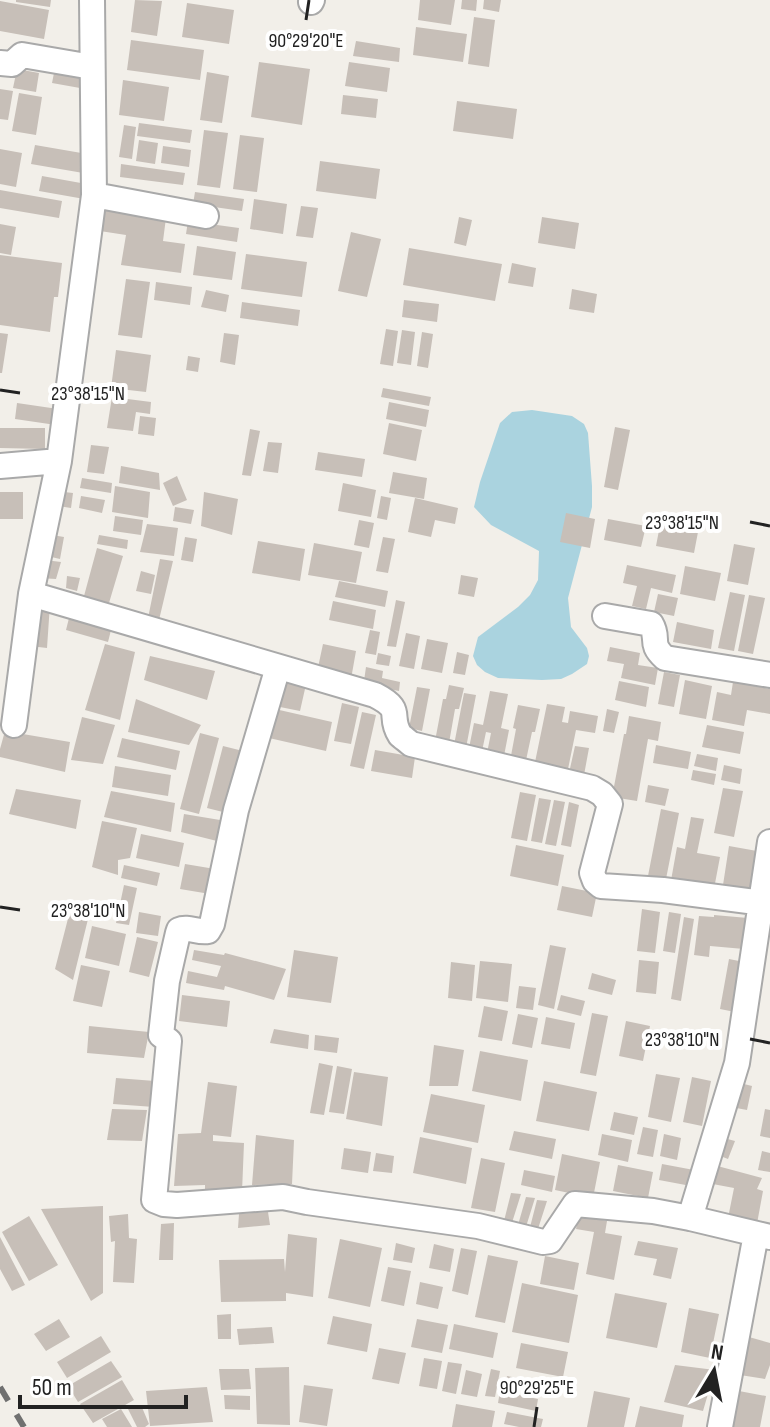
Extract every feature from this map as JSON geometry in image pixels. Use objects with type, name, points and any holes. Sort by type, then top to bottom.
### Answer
[{"type":"street","points":[[14,725],[31,594],[59,461],[94,195],[92,0]]},
{"type":"street","points":[[0,63],[12,64],[22,55],[92,67]]},
{"type":"street","points":[[94,195],[206,216]]},
{"type":"street","points":[[0,466],[59,461]]},
{"type":"street","points":[[31,594],[354,687],[386,701],[395,710],[401,735],[411,744],[592,788],[610,804],[592,873],[601,886],[663,890],[766,904]]},
{"type":"street","points":[[605,616],[651,624],[655,631],[653,644],[665,658],[770,675]]},
{"type":"street","points":[[278,667],[236,810],[212,924],[208,931],[201,933],[183,928],[179,930],[175,945],[161,1035],[169,1041],[154,1200],[177,1205],[283,1197],[478,1226],[543,1242],[550,1241],[575,1204],[653,1211],[763,1236],[720,1427]]},
{"type":"street","points":[[690,1218],[737,1063],[766,904],[770,842]]},
{"type":"water","points":[[532,410],[572,416],[584,424],[588,433],[592,507],[568,598],[571,627],[587,648],[589,656],[587,664],[561,679],[498,678],[477,665],[473,656],[478,637],[518,607],[530,595],[538,580],[539,551],[491,525],[474,507],[500,423],[512,412]]},
{"type":"building","points":[[16,0],[51,0],[50,7]]},
{"type":"building","points":[[135,0],[162,1],[157,36],[131,32]]},
{"type":"building","points":[[420,0],[455,0],[451,25],[418,20]]},
{"type":"building","points":[[462,0],[477,0],[476,11],[461,9]]},
{"type":"building","points":[[484,0],[501,0],[499,12],[483,9]]},
{"type":"building","points":[[0,1],[49,10],[44,39],[0,31]]},
{"type":"building","points":[[187,3],[234,10],[229,44],[182,37]]},
{"type":"building","points":[[474,17],[495,20],[489,67],[468,64]]},
{"type":"building","points":[[416,27],[467,34],[463,62],[413,55]]},
{"type":"building","points":[[131,40],[204,50],[200,80],[127,70]]},
{"type":"building","points":[[356,41],[400,48],[399,62],[353,56]]},
{"type":"building","points":[[259,62],[310,69],[302,125],[251,117]]},
{"type":"building","points":[[349,62],[390,68],[387,92],[345,86]]},
{"type":"building","points":[[55,68],[83,73],[80,88],[52,83]]},
{"type":"building","points":[[17,69],[39,73],[36,92],[13,88]]},
{"type":"building","points":[[207,72],[229,76],[222,123],[200,120]]},
{"type":"building","points":[[123,80],[169,87],[164,121],[119,115]]},
{"type":"building","points":[[0,89],[13,91],[8,120],[0,119]]},
{"type":"building","points":[[19,93],[42,97],[36,135],[12,131]]},
{"type":"building","points":[[343,95],[378,99],[376,118],[341,114]]},
{"type":"building","points":[[457,101],[517,109],[513,139],[453,131]]},
{"type":"building","points":[[139,123],[192,130],[190,143],[137,136]]},
{"type":"building","points":[[124,125],[136,127],[132,159],[119,157]]},
{"type":"building","points":[[204,130],[228,133],[220,188],[197,185]]},
{"type":"building","points":[[240,135],[264,138],[257,192],[233,189]]},
{"type":"building","points":[[139,140],[158,143],[155,164],[136,161]]},
{"type":"building","points":[[35,145],[93,155],[89,174],[31,164]]},
{"type":"building","points":[[163,146],[191,150],[189,167],[161,163]]},
{"type":"building","points":[[0,149],[22,153],[16,187],[0,184]]},
{"type":"building","points":[[320,161],[380,169],[376,199],[316,191]]},
{"type":"building","points":[[121,164],[185,173],[183,185],[120,177]]},
{"type":"building","points":[[42,176],[92,185],[90,200],[39,191]]},
{"type":"building","points":[[0,190],[62,201],[59,218],[0,208]]},
{"type":"building","points":[[195,192],[244,199],[242,211],[193,204]]},
{"type":"building","points":[[254,199],[287,204],[283,234],[250,229]]},
{"type":"building","points":[[104,202],[167,210],[163,241],[185,244],[181,273],[121,265],[126,235],[100,231]]},
{"type":"building","points":[[301,206],[318,208],[313,238],[296,236]]},
{"type":"building","points":[[459,217],[472,220],[466,246],[454,243]]},
{"type":"building","points":[[542,217],[579,223],[575,249],[538,243]]},
{"type":"building","points":[[188,221],[239,228],[237,242],[186,234]]},
{"type":"building","points":[[0,224],[16,227],[11,255],[0,253]]},
{"type":"building","points":[[351,232],[381,239],[367,297],[338,291]]},
{"type":"building","points":[[197,246],[236,252],[232,280],[193,275]]},
{"type":"building","points":[[409,248],[502,264],[495,301],[403,285]]},
{"type":"building","points":[[246,254],[307,262],[302,297],[241,289]]},
{"type":"building","points":[[0,255],[62,263],[50,332],[0,325]]},
{"type":"building","points":[[512,263],[536,268],[533,287],[508,283]]},
{"type":"building","points":[[126,279],[150,282],[142,338],[118,335]]},
{"type":"building","points":[[156,282],[192,287],[190,305],[154,300]]},
{"type":"building","points":[[572,289],[597,294],[594,313],[569,309]]},
{"type":"building","points":[[206,290],[229,295],[226,312],[201,307]]},
{"type":"building","points":[[404,300],[439,304],[437,322],[402,317]]},
{"type":"building","points":[[242,302],[300,310],[298,326],[240,318]]},
{"type":"building","points":[[386,329],[398,331],[393,366],[380,364]]},
{"type":"building","points":[[402,330],[415,332],[411,365],[397,363]]},
{"type":"building","points":[[422,332],[433,334],[428,368],[417,366]]},
{"type":"building","points":[[0,333],[8,334],[2,373],[0,373]]},
{"type":"building","points":[[224,333],[239,335],[235,365],[220,362]]},
{"type":"building","points":[[116,350],[151,355],[146,392],[111,388]]},
{"type":"building","points":[[188,356],[200,358],[198,372],[186,370]]},
{"type":"building","points":[[383,388],[431,397],[429,406],[381,397]]},
{"type":"building","points":[[112,397],[151,402],[150,414],[136,412],[133,431],[107,428]]},
{"type":"building","points":[[389,402],[429,410],[426,427],[386,419]]},
{"type":"building","points":[[17,403],[58,409],[56,425],[15,419]]},
{"type":"building","points":[[140,416],[156,418],[154,436],[138,434]]},
{"type":"building","points":[[389,423],[422,430],[416,461],[383,454]]},
{"type":"building","points":[[615,427],[630,430],[618,490],[604,487]]},
{"type":"building","points":[[0,428],[45,428],[45,449],[0,448]]},
{"type":"building","points":[[250,429],[260,431],[251,476],[242,475]]},
{"type":"building","points":[[268,442],[282,443],[278,473],[263,471]]},
{"type":"building","points":[[91,445],[109,447],[104,474],[87,472]]},
{"type":"building","points":[[318,452],[365,459],[362,477],[315,470]]},
{"type":"building","points":[[121,466],[159,473],[160,490],[119,483]]},
{"type":"building","points":[[393,472],[427,478],[424,499],[389,493]]},
{"type":"building","points":[[177,476],[187,500],[173,506],[163,483]]},
{"type":"building","points":[[82,478],[112,483],[111,493],[80,488]]},
{"type":"building","points":[[343,483],[376,490],[371,517],[338,511]]},
{"type":"building","points":[[115,486],[150,492],[148,518],[112,512]]},
{"type":"building","points":[[55,491],[73,493],[71,508],[52,505]]},
{"type":"building","points":[[0,492],[23,492],[23,519],[0,519]]},
{"type":"building","points":[[204,492],[238,499],[232,535],[201,526]]},
{"type":"building","points":[[81,496],[105,500],[102,513],[79,508]]},
{"type":"building","points":[[381,496],[391,498],[387,520],[377,518]]},
{"type":"building","points":[[415,498],[458,508],[455,524],[435,520],[431,537],[408,532]]},
{"type":"building","points":[[175,507],[194,510],[191,524],[173,521]]},
{"type":"building","points":[[566,513],[595,519],[590,548],[560,542]]},
{"type":"building","points":[[115,516],[143,520],[141,535],[113,531]]},
{"type":"building","points":[[608,519],[646,526],[641,547],[604,540]]},
{"type":"building","points":[[359,520],[374,523],[369,548],[354,545]]},
{"type":"building","points":[[147,524],[178,528],[174,556],[140,552]]},
{"type":"building","points":[[660,525],[698,532],[694,553],[656,546]]},
{"type":"building","points":[[52,535],[64,537],[60,559],[47,556]]},
{"type":"building","points":[[99,535],[128,540],[127,549],[97,544]]},
{"type":"building","points":[[185,537],[197,539],[193,562],[181,560]]},
{"type":"building","points":[[383,537],[395,539],[388,573],[376,571]]},
{"type":"building","points":[[258,541],[305,549],[300,581],[252,573]]},
{"type":"building","points":[[314,543],[362,552],[356,583],[308,575]]},
{"type":"building","points":[[734,544],[755,548],[748,585],[727,581]]},
{"type":"building","points":[[97,548],[123,556],[109,603],[84,596]]},
{"type":"building","points":[[160,559],[173,561],[159,620],[148,618]]},
{"type":"building","points":[[45,560],[61,562],[56,579],[39,578]]},
{"type":"building","points":[[627,565],[676,575],[672,593],[651,588],[646,609],[632,606],[637,586],[623,583]]},
{"type":"building","points":[[685,566],[721,573],[715,601],[680,594]]},
{"type":"building","points":[[141,571],[155,575],[151,594],[136,591]]},
{"type":"building","points":[[461,575],[478,578],[474,597],[458,594]]},
{"type":"building","points":[[67,576],[80,578],[77,591],[66,588]]},
{"type":"building","points":[[339,581],[388,591],[385,607],[335,597]]},
{"type":"building","points":[[730,592],[745,595],[734,651],[718,648]]},
{"type":"building","points":[[658,594],[678,598],[674,616],[654,612]]},
{"type":"building","points":[[749,595],[765,598],[753,654],[738,651]]},
{"type":"building","points":[[396,600],[405,602],[396,647],[387,646]]},
{"type":"building","points":[[333,601],[376,610],[373,629],[329,620]]},
{"type":"building","points":[[32,603],[50,604],[47,648],[30,646]]},
{"type":"building","points":[[69,618],[111,630],[108,642],[66,630]]},
{"type":"building","points":[[677,622],[714,630],[711,649],[673,642]]},
{"type":"building","points":[[370,630],[380,632],[376,655],[365,653]]},
{"type":"building","points":[[406,633],[420,636],[414,669],[399,666]]},
{"type":"building","points":[[427,639],[448,643],[442,673],[421,669]]},
{"type":"building","points":[[105,644],[135,652],[120,720],[85,710]]},
{"type":"building","points":[[323,644],[356,651],[351,679],[317,672]]},
{"type":"building","points":[[610,647],[640,653],[638,665],[658,668],[655,685],[621,678],[624,664],[607,661]]},
{"type":"building","points":[[457,652],[469,655],[465,675],[453,673]]},
{"type":"building","points":[[378,653],[391,656],[389,666],[376,664]]},
{"type":"building","points":[[150,656],[215,671],[207,700],[144,680]]},
{"type":"building","points":[[366,667],[383,671],[382,678],[400,682],[399,691],[364,681]]},
{"type":"building","points":[[664,672],[680,675],[674,707],[658,704]]},
{"type":"building","points":[[281,674],[307,680],[300,711],[275,706]]},
{"type":"building","points":[[685,680],[712,686],[706,719],[679,714]]},
{"type":"building","points":[[619,681],[649,687],[646,707],[615,700]]},
{"type":"building","points":[[733,682],[770,689],[770,714],[747,710],[744,726],[712,720],[717,692],[731,695]]},
{"type":"building","points":[[449,685],[464,688],[459,709],[455,709],[449,743],[435,741],[443,699],[446,699]]},
{"type":"building","points":[[417,687],[430,689],[422,731],[409,728]]},
{"type":"building","points":[[490,691],[508,694],[501,728],[509,730],[503,761],[486,758],[491,733],[486,732],[481,756],[468,753],[474,723],[483,725]]},
{"type":"building","points":[[464,693],[476,695],[466,748],[454,745]]},
{"type":"building","points":[[136,699],[201,725],[189,745],[128,732]]},
{"type":"building","points":[[342,703],[359,707],[351,744],[334,741]]},
{"type":"building","points":[[547,704],[565,707],[562,722],[568,723],[570,711],[598,716],[595,733],[576,730],[567,774],[534,767]]},
{"type":"building","points":[[518,705],[540,709],[525,765],[510,761]]},
{"type":"building","points":[[275,709],[332,722],[326,751],[269,738]]},
{"type":"building","points":[[607,709],[619,712],[614,733],[603,731]]},
{"type":"building","points":[[362,712],[376,715],[364,769],[350,766]]},
{"type":"building","points":[[629,716],[661,722],[658,741],[648,739],[637,801],[612,797]]},
{"type":"building","points":[[82,717],[115,725],[103,764],[71,760]]},
{"type":"building","points":[[707,725],[744,732],[740,754],[702,747]]},
{"type":"building","points":[[5,731],[70,742],[65,772],[0,757]]},
{"type":"building","points":[[200,733],[219,738],[199,814],[180,809]]},
{"type":"building","points":[[122,738],[180,751],[176,770],[117,757]]},
{"type":"building","points":[[656,745],[691,752],[688,769],[653,763]]},
{"type":"building","points":[[223,746],[243,751],[227,813],[207,808]]},
{"type":"building","points":[[575,746],[589,748],[584,775],[569,773]]},
{"type":"building","points":[[375,750],[415,757],[412,778],[371,771]]},
{"type":"building","points":[[697,754],[718,758],[716,771],[694,766]]},
{"type":"building","points":[[724,765],[742,769],[740,784],[721,780]]},
{"type":"building","points":[[115,766],[171,775],[168,796],[112,787]]},
{"type":"building","points":[[693,770],[716,774],[714,785],[691,780]]},
{"type":"building","points":[[648,785],[669,789],[665,806],[645,802]]},
{"type":"building","points":[[723,788],[743,791],[734,837],[714,833]]},
{"type":"building","points":[[16,789],[81,800],[76,829],[9,814]]},
{"type":"building","points":[[111,791],[175,803],[171,832],[104,817]]},
{"type":"building","points":[[520,792],[536,795],[527,841],[511,838]]},
{"type":"building","points":[[539,798],[551,800],[542,843],[531,841]]},
{"type":"building","points":[[554,800],[565,802],[556,846],[545,844]]},
{"type":"building","points":[[569,802],[579,805],[571,847],[561,845]]},
{"type":"building","points":[[661,809],[679,813],[665,884],[647,881]]},
{"type":"building","points":[[184,814],[226,821],[221,842],[181,832]]},
{"type":"building","points":[[691,817],[704,819],[697,853],[720,857],[713,894],[670,886],[677,847],[685,849]]},
{"type":"building","points":[[102,821],[137,828],[130,858],[118,860],[118,875],[92,867]]},
{"type":"building","points":[[141,834],[184,843],[179,867],[136,858]]},
{"type":"building","points":[[516,845],[564,855],[558,886],[510,876]]},
{"type":"building","points":[[729,846],[757,851],[750,890],[723,885]]},
{"type":"building","points":[[185,864],[221,870],[216,895],[180,889]]},
{"type":"building","points":[[124,865],[160,873],[157,886],[121,878]]},
{"type":"building","points":[[124,885],[137,888],[129,925],[116,923]]},
{"type":"building","points":[[562,886],[597,893],[592,917],[557,910]]},
{"type":"building","points":[[71,907],[90,911],[73,980],[55,969]]},
{"type":"building","points":[[642,909],[660,912],[655,953],[637,951]]},
{"type":"building","points":[[139,912],[161,916],[158,936],[136,933]]},
{"type":"building","points":[[669,912],[681,914],[675,953],[663,951]]},
{"type":"building","points":[[699,916],[748,918],[744,949],[710,946],[709,957],[694,955]]},
{"type":"building","points":[[684,917],[694,919],[681,1001],[671,999]]},
{"type":"building","points":[[92,926],[126,934],[119,966],[85,958]]},
{"type":"building","points":[[137,937],[158,942],[149,977],[129,972]]},
{"type":"building","points":[[550,945],[566,948],[554,1009],[538,1005]]},
{"type":"building","points":[[194,950],[225,953],[286,969],[274,1000],[225,986],[224,990],[186,983],[188,971],[217,977],[221,966],[192,960]]},
{"type":"building","points":[[294,950],[338,957],[331,1003],[287,997]]},
{"type":"building","points":[[729,959],[744,962],[735,1012],[720,1009]]},
{"type":"building","points":[[639,960],[659,962],[656,994],[636,992]]},
{"type":"building","points":[[480,961],[512,964],[508,1002],[476,998]]},
{"type":"building","points":[[451,962],[475,965],[472,1001],[448,998]]},
{"type":"building","points":[[81,965],[110,971],[102,1007],[73,1001]]},
{"type":"building","points":[[592,973],[616,980],[612,995],[588,989]]},
{"type":"building","points":[[519,986],[536,988],[533,1010],[516,1008]]},
{"type":"building","points":[[182,995],[230,1001],[227,1027],[179,1021]]},
{"type":"building","points":[[561,995],[585,1001],[581,1016],[557,1010]]},
{"type":"building","points":[[484,1006],[508,1011],[502,1041],[478,1037]]},
{"type":"building","points":[[592,1013],[608,1016],[596,1076],[580,1073]]},
{"type":"building","points":[[518,1014],[538,1018],[532,1048],[512,1044]]},
{"type":"building","points":[[546,1017],[575,1023],[570,1049],[541,1044]]},
{"type":"building","points":[[626,1021],[650,1026],[643,1061],[619,1056]]},
{"type":"building","points":[[89,1026],[149,1032],[144,1058],[87,1053]]},
{"type":"building","points":[[274,1029],[309,1035],[308,1049],[270,1043]]},
{"type":"building","points":[[315,1035],[339,1038],[337,1053],[314,1050]]},
{"type":"building","points":[[434,1045],[464,1050],[458,1086],[429,1086]]},
{"type":"building","points":[[480,1051],[528,1060],[521,1101],[472,1091]]},
{"type":"building","points":[[319,1063],[333,1066],[324,1115],[310,1113]]},
{"type":"building","points":[[337,1066],[352,1069],[344,1114],[329,1112]]},
{"type":"building","points":[[354,1072],[388,1077],[382,1126],[346,1119]]},
{"type":"building","points":[[656,1074],[680,1078],[671,1122],[648,1117]]},
{"type":"building","points":[[692,1077],[711,1081],[702,1126],[683,1122]]},
{"type":"building","points":[[116,1078],[155,1081],[154,1107],[113,1104]]},
{"type":"building","points":[[544,1081],[597,1092],[589,1131],[536,1121]]},
{"type":"building","points":[[208,1082],[237,1086],[231,1137],[213,1135],[213,1141],[244,1143],[242,1192],[205,1189],[205,1185],[174,1186],[178,1134],[201,1133]]},
{"type":"building","points":[[736,1082],[752,1086],[747,1110],[731,1107]]},
{"type":"building","points":[[431,1094],[485,1105],[478,1143],[423,1132]]},
{"type":"building","points":[[112,1109],[147,1110],[142,1141],[107,1140]]},
{"type":"building","points":[[765,1109],[770,1110],[770,1138],[760,1136]]},
{"type":"building","points":[[614,1112],[638,1117],[634,1135],[610,1130]]},
{"type":"building","points":[[643,1127],[658,1130],[653,1157],[637,1154]]},
{"type":"building","points":[[514,1131],[556,1139],[552,1159],[509,1150]]},
{"type":"building","points":[[602,1134],[632,1140],[628,1162],[598,1155]]},
{"type":"building","points":[[664,1134],[681,1138],[677,1160],[660,1156]]},
{"type":"building","points":[[256,1135],[294,1140],[292,1184],[252,1185]]},
{"type":"building","points":[[420,1137],[472,1148],[466,1184],[413,1173]]},
{"type":"building","points":[[720,1137],[735,1141],[728,1159],[715,1154]]},
{"type":"building","points":[[344,1148],[371,1152],[368,1173],[341,1169]]},
{"type":"building","points":[[762,1151],[770,1153],[770,1172],[758,1170]]},
{"type":"building","points":[[376,1153],[394,1156],[392,1173],[373,1171]]},
{"type":"building","points":[[562,1154],[600,1162],[593,1198],[555,1190]]},
{"type":"building","points":[[481,1158],[505,1163],[495,1212],[471,1208]]},
{"type":"building","points":[[662,1164],[694,1170],[691,1186],[659,1180]]},
{"type":"building","points":[[710,1164],[762,1178],[757,1189],[763,1191],[756,1229],[727,1223],[734,1188],[702,1182]]},
{"type":"building","points":[[618,1165],[653,1172],[648,1198],[613,1191]]},
{"type":"building","points":[[524,1170],[555,1176],[552,1192],[521,1185]]},
{"type":"building","points":[[511,1193],[521,1194],[510,1229],[502,1229]]},
{"type":"building","points":[[526,1197],[535,1198],[524,1233],[516,1232]]},
{"type":"building","points":[[537,1200],[547,1201],[536,1235],[528,1235]]},
{"type":"building","points":[[103,1206],[103,1293],[91,1301],[41,1209]]},
{"type":"building","points":[[268,1212],[270,1225],[238,1228],[239,1214]]},
{"type":"building","points":[[128,1214],[129,1238],[137,1239],[134,1283],[113,1282],[115,1241],[111,1242],[109,1216]]},
{"type":"building","points":[[579,1215],[607,1221],[605,1233],[622,1236],[614,1280],[586,1274],[594,1232],[576,1229]]},
{"type":"building","points":[[29,1216],[58,1265],[29,1281],[2,1232]]},
{"type":"building","points":[[174,1223],[173,1260],[159,1260],[161,1224]]},
{"type":"building","points":[[288,1234],[317,1238],[313,1297],[286,1293],[286,1301],[221,1302],[219,1260],[284,1259],[285,1272]]},
{"type":"building","points":[[0,1237],[25,1285],[12,1291],[0,1269]]},
{"type":"building","points":[[340,1239],[382,1248],[370,1307],[328,1298]]},
{"type":"building","points":[[638,1241],[678,1248],[671,1279],[653,1275],[657,1259],[634,1255]]},
{"type":"building","points":[[396,1243],[415,1248],[412,1263],[393,1260]]},
{"type":"building","points":[[434,1244],[454,1249],[450,1272],[429,1268]]},
{"type":"building","points":[[461,1248],[477,1251],[468,1295],[452,1291]]},
{"type":"building","points":[[488,1255],[518,1261],[505,1323],[475,1317]]},
{"type":"building","points":[[545,1256],[579,1263],[574,1290],[540,1284]]},
{"type":"building","points":[[388,1267],[411,1271],[404,1306],[381,1301]]},
{"type":"building","points":[[420,1282],[443,1287],[438,1309],[416,1304]]},
{"type":"building","points":[[522,1283],[578,1295],[569,1343],[512,1332]]},
{"type":"building","points":[[615,1293],[667,1303],[657,1348],[606,1338]]},
{"type":"building","points":[[689,1308],[719,1314],[710,1358],[681,1352]]},
{"type":"building","points":[[231,1314],[231,1339],[218,1339],[217,1315]]},
{"type":"building","points":[[333,1316],[372,1324],[367,1352],[327,1344]]},
{"type":"building","points":[[59,1319],[70,1337],[46,1351],[34,1334]]},
{"type":"building","points":[[417,1319],[448,1325],[442,1353],[411,1347]]},
{"type":"building","points":[[454,1324],[498,1333],[493,1358],[449,1349]]},
{"type":"building","points":[[272,1327],[274,1343],[239,1345],[237,1329]]},
{"type":"building","points":[[101,1336],[111,1352],[67,1378],[57,1362]]},
{"type":"building","points":[[749,1337],[770,1343],[770,1365],[765,1379],[740,1375]]},
{"type":"building","points":[[521,1343],[568,1352],[563,1377],[516,1368]]},
{"type":"building","points":[[379,1348],[406,1353],[399,1384],[372,1379]]},
{"type":"building","points":[[424,1358],[442,1361],[437,1389],[419,1386]]},
{"type":"building","points":[[111,1361],[122,1377],[78,1402],[68,1386]]},
{"type":"building","points":[[448,1362],[462,1364],[456,1394],[442,1391]]},
{"type":"building","points":[[675,1365],[715,1370],[703,1411],[664,1402]]},
{"type":"building","points":[[289,1367],[290,1425],[257,1424],[255,1368]]},
{"type":"building","points":[[219,1369],[249,1369],[251,1389],[221,1390]]},
{"type":"building","points":[[491,1369],[500,1371],[495,1397],[485,1396]]},
{"type":"building","points":[[466,1370],[482,1374],[477,1397],[461,1394]]},
{"type":"building","points":[[507,1376],[544,1383],[542,1394],[505,1386]]},
{"type":"building","points":[[122,1380],[134,1400],[93,1423],[80,1404]]},
{"type":"building","points":[[304,1385],[333,1389],[327,1426],[299,1422]]},
{"type":"building","points":[[207,1387],[213,1422],[150,1426],[146,1391]]},
{"type":"building","points":[[500,1391],[538,1399],[536,1411],[498,1403]]},
{"type":"building","points":[[594,1391],[630,1398],[624,1427],[587,1427]]},
{"type":"building","points":[[739,1391],[766,1396],[760,1427],[732,1427]]},
{"type":"building","points":[[224,1395],[250,1396],[250,1410],[225,1409]]},
{"type":"building","points":[[456,1404],[495,1411],[492,1427],[452,1427]]},
{"type":"building","points":[[141,1405],[149,1424],[137,1427],[128,1409]]},
{"type":"building","points":[[640,1406],[684,1415],[682,1427],[635,1427]]},
{"type":"building","points":[[121,1409],[132,1427],[107,1427],[102,1419]]},
{"type":"building","points":[[507,1412],[543,1419],[541,1427],[504,1424]]},
{"type":"railway","points":[[0,1387],[24,1427]]}]
